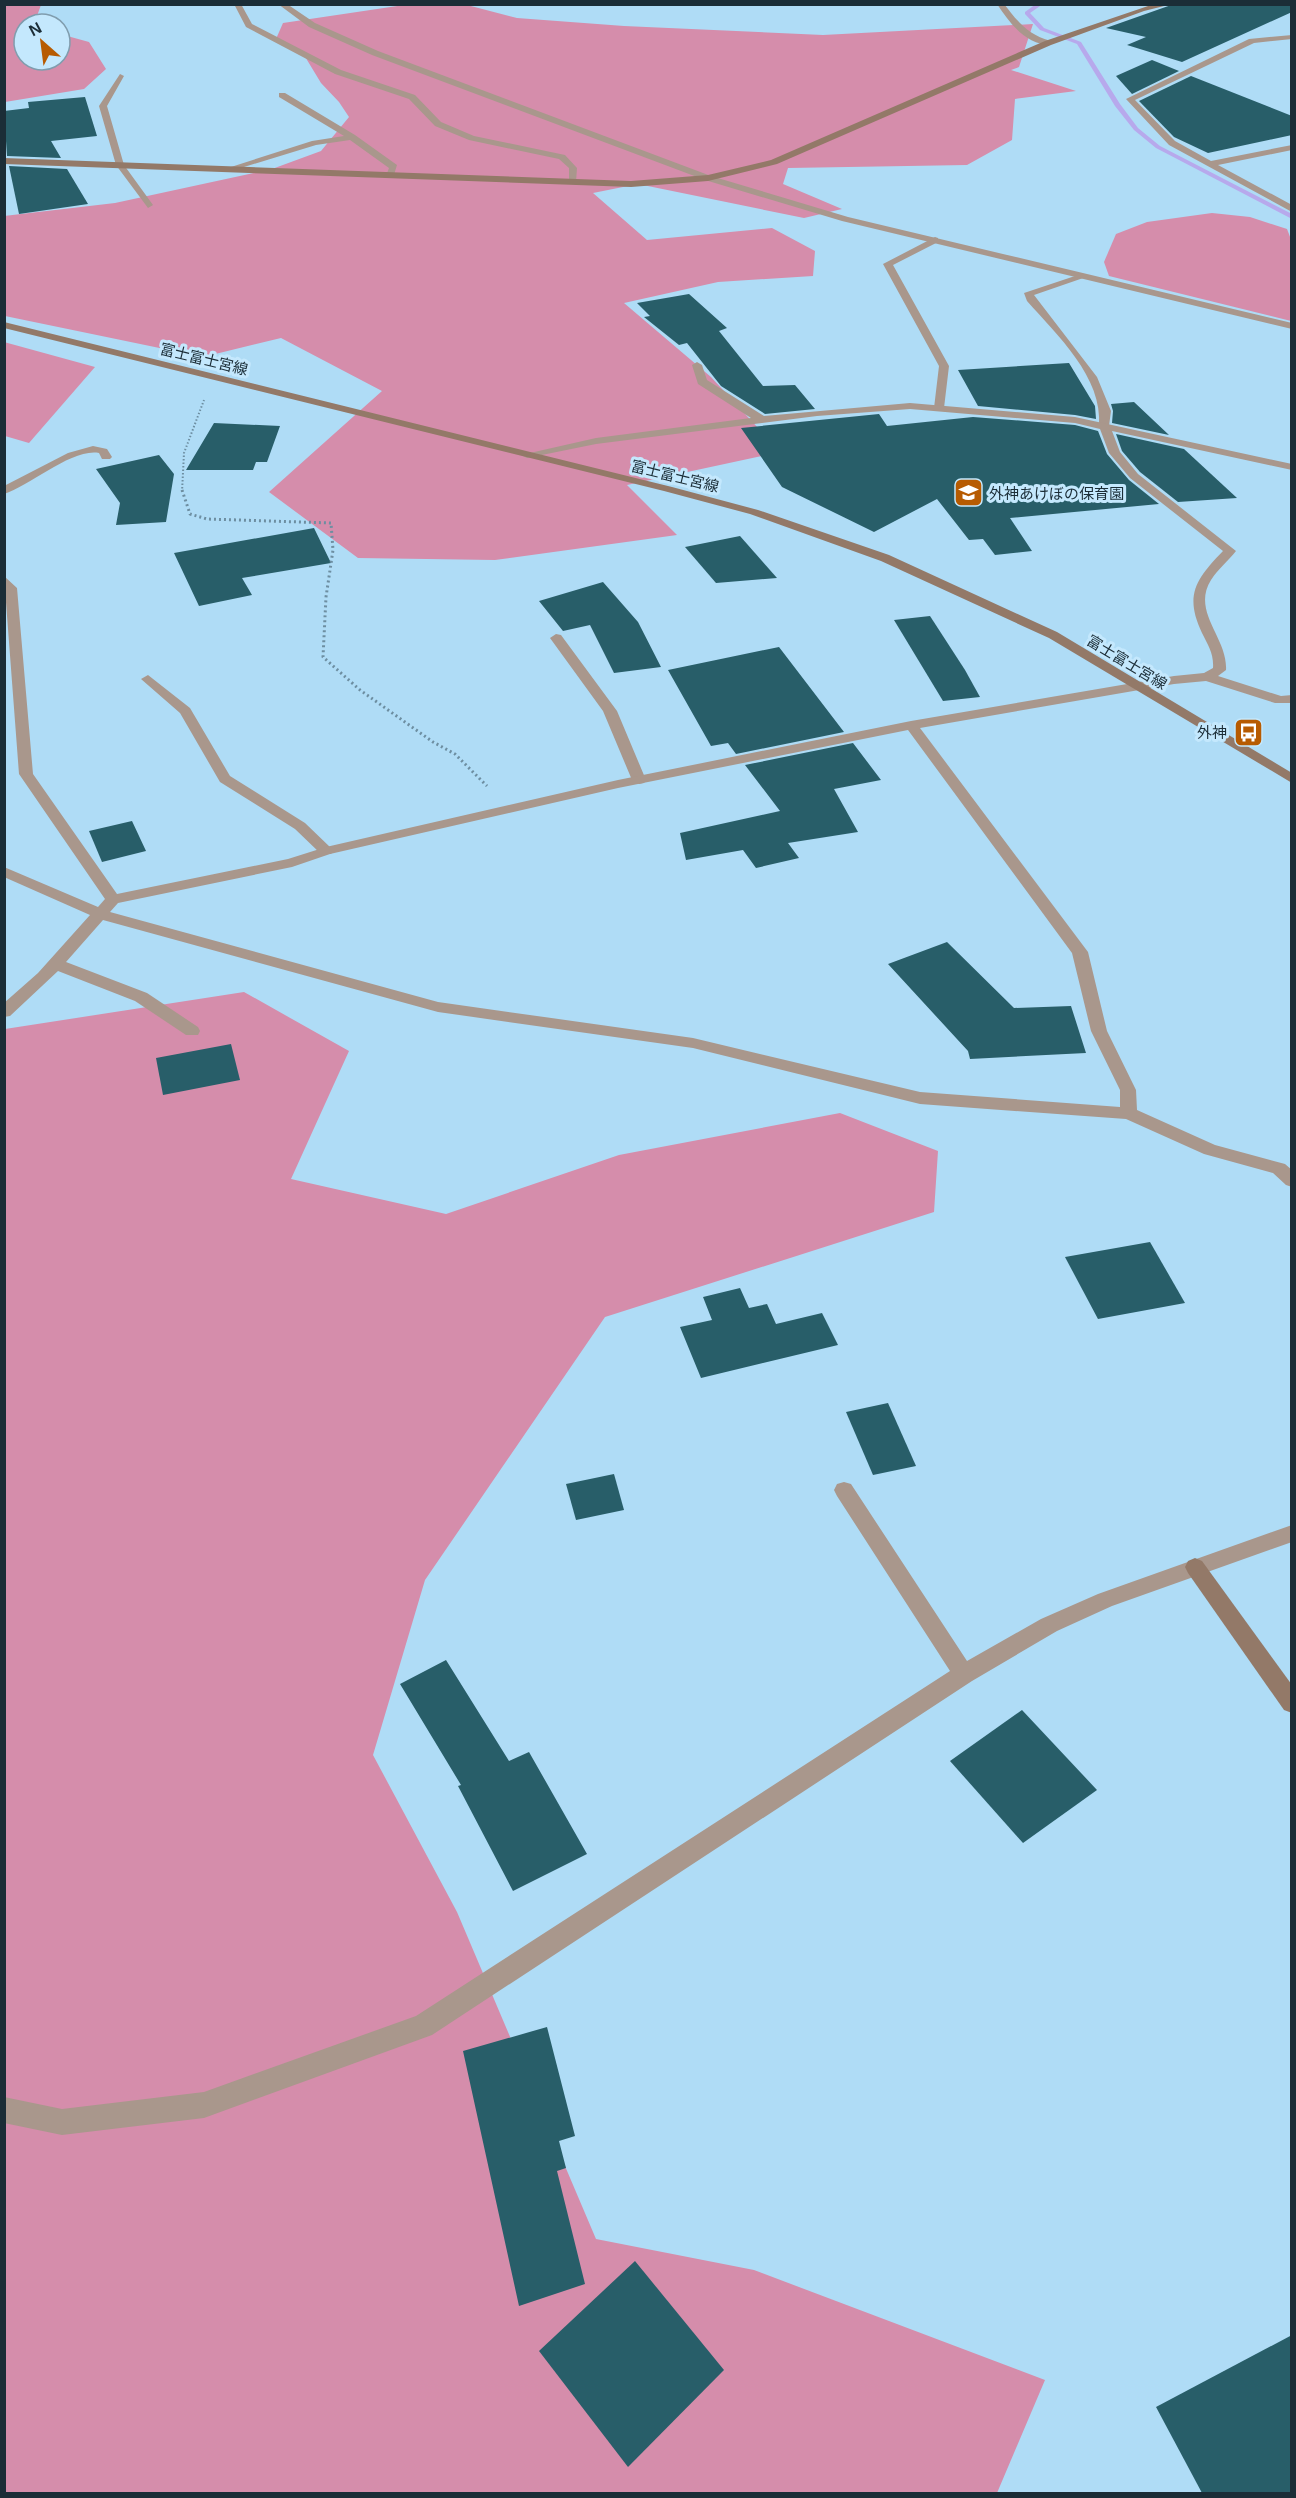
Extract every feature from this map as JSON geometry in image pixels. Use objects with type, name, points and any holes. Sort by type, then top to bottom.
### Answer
[{"type":"street","points":[[237,4],[249,25],[338,72],[412,97],[438,124],[472,138],[562,158],[572,163],[575,170],[572,182]]},
{"type":"street","points":[[281,4],[312,25],[375,53],[708,178],[845,219],[1292,326]]},
{"type":"street","points":[[1000,4],[1016,27],[1026,35],[1048,43]]},
{"type":"street","points":[[4,161],[632,184],[708,178],[774,162],[1048,43],[1142,9],[1169,4]]},
{"type":"street","points":[[1292,37],[1252,41],[1130,99],[1161,135],[1292,209]]},
{"type":"street","points":[[120,76],[103,106],[120,165],[148,205]]},
{"type":"street","points":[[282,95],[352,137],[394,167],[390,176]]},
{"type":"street","points":[[234,170],[315,143],[352,137]]},
{"type":"street","points":[[1210,164],[1292,147]]},
{"type":"street","points":[[935,240],[888,264],[944,366],[939,408]]},
{"type":"street","points":[[4,1012],[56,964],[113,899],[292,863],[326,851],[639,780],[911,725],[1140,686],[1207,677],[1219,670],[1221,654],[1209,634],[1196,600],[1204,577],[1230,552],[1134,476],[1115,453],[1104,426],[1107,416],[1105,402],[1071,345],[1030,299],[1029,293],[1084,276]]},
{"type":"street","name":"富士富士宮線","points":[[4,325],[754,512],[847,544],[885,558],[1053,635],[1292,779]]},
{"type":"street","points":[[697,365],[702,382],[762,420]]},
{"type":"street","points":[[527,455],[596,441],[817,412],[898,406],[1075,420],[1292,467]]},
{"type":"street","points":[[4,491],[84,450],[103,451],[106,457]]},
{"type":"street","points":[[4,580],[11,588],[26,774],[113,899]]},
{"type":"street","points":[[556,638],[610,711],[639,780]]},
{"type":"street","points":[[1207,677],[1280,699],[1292,699]]},
{"type":"street","points":[[148,679],[185,711],[225,780],[300,826],[326,851]]},
{"type":"street","points":[[911,725],[1080,952],[1100,1031],[1128,1090],[1129,1113]]},
{"type":"street","points":[[4,871],[100,914],[438,1007],[693,1043],[920,1098],[1129,1113],[1210,1150],[1285,1166],[1292,1181]]},
{"type":"street","points":[[56,964],[141,996],[192,1031]]},
{"type":"street","points":[[844,1490],[964,1674]]},
{"type":"street","points":[[4,2110],[62,2122],[204,2105],[423,2026],[964,1674],[1048,1625],[1195,1567],[1292,1533]]},
{"type":"street","points":[[1195,1567],[1292,1703]]},
{"type":"path","points":[[214,377],[183,450],[179,474],[187,510],[190,514],[207,519],[330,523],[334,534],[326,598],[327,627],[323,657],[360,690],[433,742],[455,754],[498,797],[502,810]]},
{"type":"shaded area","points":[[5,4],[41,5],[38,12],[12,12],[12,72],[72,72],[72,37],[89,42],[106,69],[84,89],[5,102]]},
{"type":"shaded area","points":[[404,5],[467,5],[517,18],[624,26],[823,35],[1033,24],[1019,67],[1011,70],[1076,91],[1015,99],[1012,140],[967,165],[788,168],[783,184],[842,209],[804,218],[638,184],[593,193],[647,240],[772,228],[815,251],[813,276],[718,282],[624,303],[711,377],[780,452],[627,485],[677,535],[495,560],[358,558],[269,492],[382,391],[281,338],[203,357],[5,316],[4,216],[115,203],[272,169],[321,151],[349,117],[339,102],[321,83],[301,50],[276,39],[283,23]]},
{"type":"shaded area","points":[[1212,213],[1250,217],[1287,229],[1292,242],[1291,321],[1109,276],[1104,262],[1116,234],[1147,222]]},
{"type":"shaded area","points":[[4,342],[95,367],[29,443],[5,436]]},
{"type":"shaded area","points":[[244,992],[349,1051],[291,1179],[446,1214],[619,1155],[840,1113],[938,1151],[934,1212],[605,1317],[425,1580],[373,1755],[457,1912],[596,2239],[754,2270],[1045,2380],[997,2493],[5,2494],[5,1029]]},
{"type":"building","points":[[1174,4],[1292,4],[1292,12],[1182,62],[1127,45],[1146,37],[1106,28]]},
{"type":"building","points":[[1152,60],[1179,71],[1132,94],[1116,76]]},
{"type":"building","points":[[1191,76],[1292,116],[1292,135],[1208,153],[1174,137],[1139,101]]},
{"type":"building","points":[[85,97],[97,136],[51,141],[61,158],[7,156],[4,111],[29,108],[28,102]]},
{"type":"building","points":[[9,166],[67,169],[88,204],[19,214]]},
{"type":"building","points":[[689,294],[727,328],[719,331],[763,386],[795,385],[815,409],[765,414],[721,386],[687,343],[679,345],[644,317],[650,316],[637,303]]},
{"type":"building","points":[[1069,363],[1095,406],[1096,419],[978,406],[958,370]]},
{"type":"building","points":[[1134,402],[1169,435],[1112,423],[1111,404]]},
{"type":"building","points":[[879,414],[887,426],[973,417],[1075,425],[1098,431],[1107,454],[1129,480],[1159,504],[1010,518],[1032,551],[995,555],[983,539],[969,540],[937,499],[874,532],[782,487],[741,428]]},
{"type":"building","points":[[214,423],[280,426],[267,462],[256,462],[253,470],[186,470]]},
{"type":"building","points":[[1116,434],[1184,449],[1237,498],[1178,502],[1140,472],[1122,451]]},
{"type":"building","points":[[159,455],[174,474],[166,522],[116,525],[120,503],[96,469]]},
{"type":"building","points":[[314,528],[331,563],[242,578],[252,595],[199,606],[174,553]]},
{"type":"building","points":[[740,536],[777,578],[716,583],[685,547]]},
{"type":"building","points":[[603,582],[638,622],[661,667],[614,673],[590,625],[563,631],[539,601]]},
{"type":"building","points":[[930,616],[980,697],[943,701],[894,620]]},
{"type":"building","points":[[779,647],[844,732],[736,754],[728,743],[711,746],[668,670]]},
{"type":"building","points":[[853,743],[881,780],[834,789],[858,832],[788,843],[799,858],[756,868],[743,850],[686,860],[680,833],[780,811],[745,765]]},
{"type":"building","points":[[132,821],[146,851],[102,862],[89,831]]},
{"type":"building","points":[[947,942],[1014,1008],[1071,1006],[1086,1053],[970,1059],[968,1051],[888,964]]},
{"type":"building","points":[[231,1044],[240,1080],[163,1095],[156,1058]]},
{"type":"building","points":[[1150,1242],[1185,1303],[1098,1319],[1065,1257]]},
{"type":"building","points":[[740,1288],[749,1308],[767,1304],[776,1324],[822,1313],[838,1345],[701,1378],[680,1327],[712,1320],[703,1297]]},
{"type":"building","points":[[888,1403],[916,1466],[873,1475],[846,1412]]},
{"type":"building","points":[[614,1474],[624,1510],[576,1520],[566,1484]]},
{"type":"building","points":[[446,1660],[509,1761],[529,1752],[587,1854],[513,1891],[458,1786],[461,1785],[400,1684]]},
{"type":"building","points":[[1022,1710],[1097,1790],[1023,1843],[950,1761]]},
{"type":"building","points":[[547,2027],[575,2136],[559,2141],[566,2168],[557,2171],[585,2284],[519,2306],[463,2051]]},
{"type":"building","points":[[635,2261],[724,2370],[628,2467],[539,2351]]},
{"type":"building","points":[[1292,2335],[1292,2493],[1202,2493],[1156,2407]]},
{"type":"waterway","points":[[1041,4],[1027,13],[1042,29],[1079,43],[1117,105],[1136,129],[1158,147],[1292,217]]},
{"type":"place","name":"外神あけぼの保育園","points":[[968,493]]},
{"type":"place","name":"外神","points":[[1248,732]]}]
